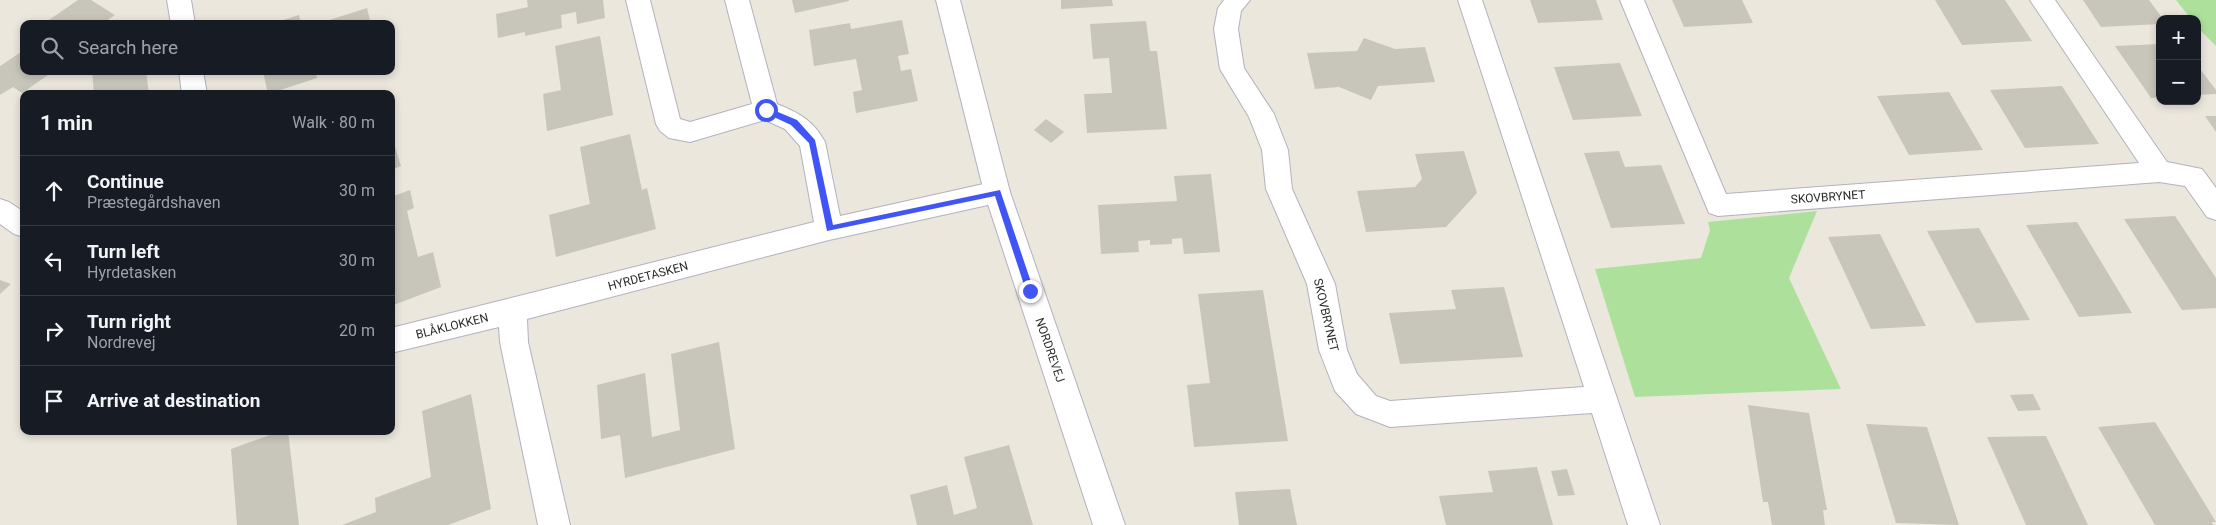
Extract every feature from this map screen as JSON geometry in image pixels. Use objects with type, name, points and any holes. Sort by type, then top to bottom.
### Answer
[{"type":"street","points":[[179,0],[182,20]]},
{"type":"street","points":[[638,0],[669,124],[678,131],[690,132],[766,110],[794,122],[812,142],[830,229]]},
{"type":"street","points":[[737,0],[766,110]]},
{"type":"street","name":"NORDREVEJ","points":[[948,0],[998,192],[1109,525]]},
{"type":"street","name":"SKOVBRYNET","points":[[1238,0],[1230,8],[1226,30],[1232,69],[1261,114],[1275,150],[1279,189],[1322,284],[1334,350],[1344,382],[1366,405],[1390,414],[1602,399]]},
{"type":"street","points":[[1470,0],[1644,525]]},
{"type":"street","name":"SKOVBRYNET","points":[[1632,0],[1718,205],[2159,172],[2193,176],[2216,209]]},
{"type":"street","points":[[2042,0],[2159,172]]},
{"type":"street","points":[[192,75],[194,90]]},
{"type":"street","name":"HYRDETASKEN","points":[[513,311],[830,229],[998,192]]},
{"type":"street","points":[[0,210],[20,223]]},
{"type":"street","points":[[513,311],[514,342],[554,525]]},
{"type":"street","name":"BLÅKLOKKEN","points":[[395,340],[513,311]]},
{"type":"green space","points":[[2176,0],[2216,0],[2216,46],[2201,31],[2201,15],[2188,15]]},
{"type":"green space","points":[[1817,211],[1789,278],[1841,389],[1635,397],[1595,269],[1701,258],[1710,230],[1708,222]]},
{"type":"building","points":[[78,0],[91,0],[115,15],[108,20],[49,20]]},
{"type":"building","points":[[527,0],[603,0],[605,18],[577,24],[576,12],[561,15],[562,28],[525,36],[525,32],[498,38],[496,14],[528,7]]},
{"type":"building","points":[[792,0],[849,0],[849,1],[795,13]]},
{"type":"building","points":[[1061,0],[1112,0],[1113,6],[1061,9]]},
{"type":"building","points":[[1530,0],[1596,0],[1603,20],[1538,23]]},
{"type":"building","points":[[1672,0],[1742,0],[1753,23],[1684,27]]},
{"type":"building","points":[[1935,0],[2005,0],[2032,41],[1962,45]]},
{"type":"building","points":[[2083,0],[2149,0],[2160,15],[2156,15],[2156,24],[2101,27]]},
{"type":"building","points":[[367,8],[370,20],[329,20]]},
{"type":"building","points":[[299,15],[300,20],[283,20]]},
{"type":"building","points":[[902,20],[909,54],[898,56],[901,71],[911,69],[918,101],[856,113],[853,92],[862,90],[856,59],[814,66],[809,30],[850,23],[851,29]]},
{"type":"building","points":[[1146,21],[1150,51],[1157,51],[1167,129],[1087,133],[1084,94],[1112,93],[1109,58],[1093,59],[1090,24]]},
{"type":"building","points":[[600,36],[613,115],[547,131],[543,94],[561,90],[555,46]]},
{"type":"building","points":[[1364,38],[1395,49],[1425,47],[1435,82],[1378,86],[1371,100],[1339,87],[1315,89],[1307,53],[1357,51]]},
{"type":"building","points":[[2156,44],[2156,97],[2151,98],[2115,46]]},
{"type":"building","points":[[20,53],[20,75],[48,75],[26,90],[20,90],[20,92],[13,87],[0,95],[0,66]]},
{"type":"building","points":[[1620,63],[1642,116],[1573,120],[1554,67]]},
{"type":"building","points":[[2201,70],[2216,90],[2216,94],[2201,95]]},
{"type":"building","points":[[92,75],[147,75],[148,90],[94,90]]},
{"type":"building","points":[[264,75],[317,75],[317,78],[280,90],[267,90]]},
{"type":"building","points":[[2062,86],[2099,144],[2025,148],[1990,90]]},
{"type":"building","points":[[1949,92],[1983,150],[1909,155],[1877,96]]},
{"type":"building","points":[[2205,116],[2216,116],[2216,132]]},
{"type":"building","points":[[1046,119],[1064,132],[1051,143],[1034,130]]},
{"type":"building","points":[[630,134],[642,190],[647,188],[656,229],[556,257],[549,215],[590,204],[580,147]]},
{"type":"building","points":[[395,146],[401,166],[395,168]]},
{"type":"building","points":[[1464,151],[1477,193],[1446,227],[1366,232],[1357,191],[1415,187],[1422,179],[1415,154]]},
{"type":"building","points":[[1619,151],[1625,167],[1661,165],[1685,224],[1611,228],[1584,153]]},
{"type":"building","points":[[1211,174],[1220,252],[1184,254],[1182,238],[1172,239],[1172,244],[1150,245],[1150,240],[1138,241],[1139,252],[1101,254],[1098,205],[1177,201],[1174,176]]},
{"type":"building","points":[[410,190],[414,208],[407,211],[418,257],[433,252],[441,287],[395,304],[395,196]]},
{"type":"building","points":[[2175,216],[2216,278],[2216,308],[2182,310],[2124,219]]},
{"type":"building","points":[[2077,222],[2132,313],[2079,317],[2026,225]]},
{"type":"building","points":[[1979,228],[2030,320],[1976,323],[1927,231]]},
{"type":"building","points":[[1880,234],[1926,326],[1871,329],[1828,237]]},
{"type":"building","points":[[0,280],[11,284],[0,294]]},
{"type":"building","points":[[1504,287],[1523,357],[1400,364],[1389,313],[1456,309],[1451,290]]},
{"type":"building","points":[[1263,290],[1288,441],[1194,447],[1187,385],[1210,383],[1198,294]]},
{"type":"building","points":[[719,342],[735,449],[625,478],[620,435],[601,439],[597,385],[645,373],[652,437],[680,430],[671,354]]},
{"type":"building","points":[[471,394],[491,509],[448,525],[342,525],[376,512],[375,498],[431,477],[422,411]]},
{"type":"building","points":[[2033,394],[2041,410],[2018,411],[2010,395]]},
{"type":"building","points":[[1748,405],[1809,413],[1827,510],[1823,510],[1825,525],[1772,525],[1768,502],[1763,502]]},
{"type":"building","points":[[2155,422],[2216,522],[2212,522],[2213,525],[2155,525],[2098,427]]},
{"type":"building","points":[[1866,424],[1927,427],[1959,525],[1896,523]]},
{"type":"building","points":[[270,435],[288,435],[299,525],[237,525],[231,449]]},
{"type":"building","points":[[2046,436],[2088,525],[2026,525],[1987,437]]},
{"type":"building","points":[[1009,445],[1033,525],[917,525],[910,495],[947,485],[954,515],[977,508],[964,457]]},
{"type":"building","points":[[1537,467],[1553,525],[1446,525],[1439,496],[1493,492],[1488,471]]},
{"type":"building","points":[[1567,469],[1575,495],[1558,496],[1551,471]]},
{"type":"building","points":[[1290,489],[1297,525],[1239,525],[1235,492]]},
{"type":"route","points":[[766,110],[794,122],[812,142],[830,229],[998,192],[1030,291]]}]
